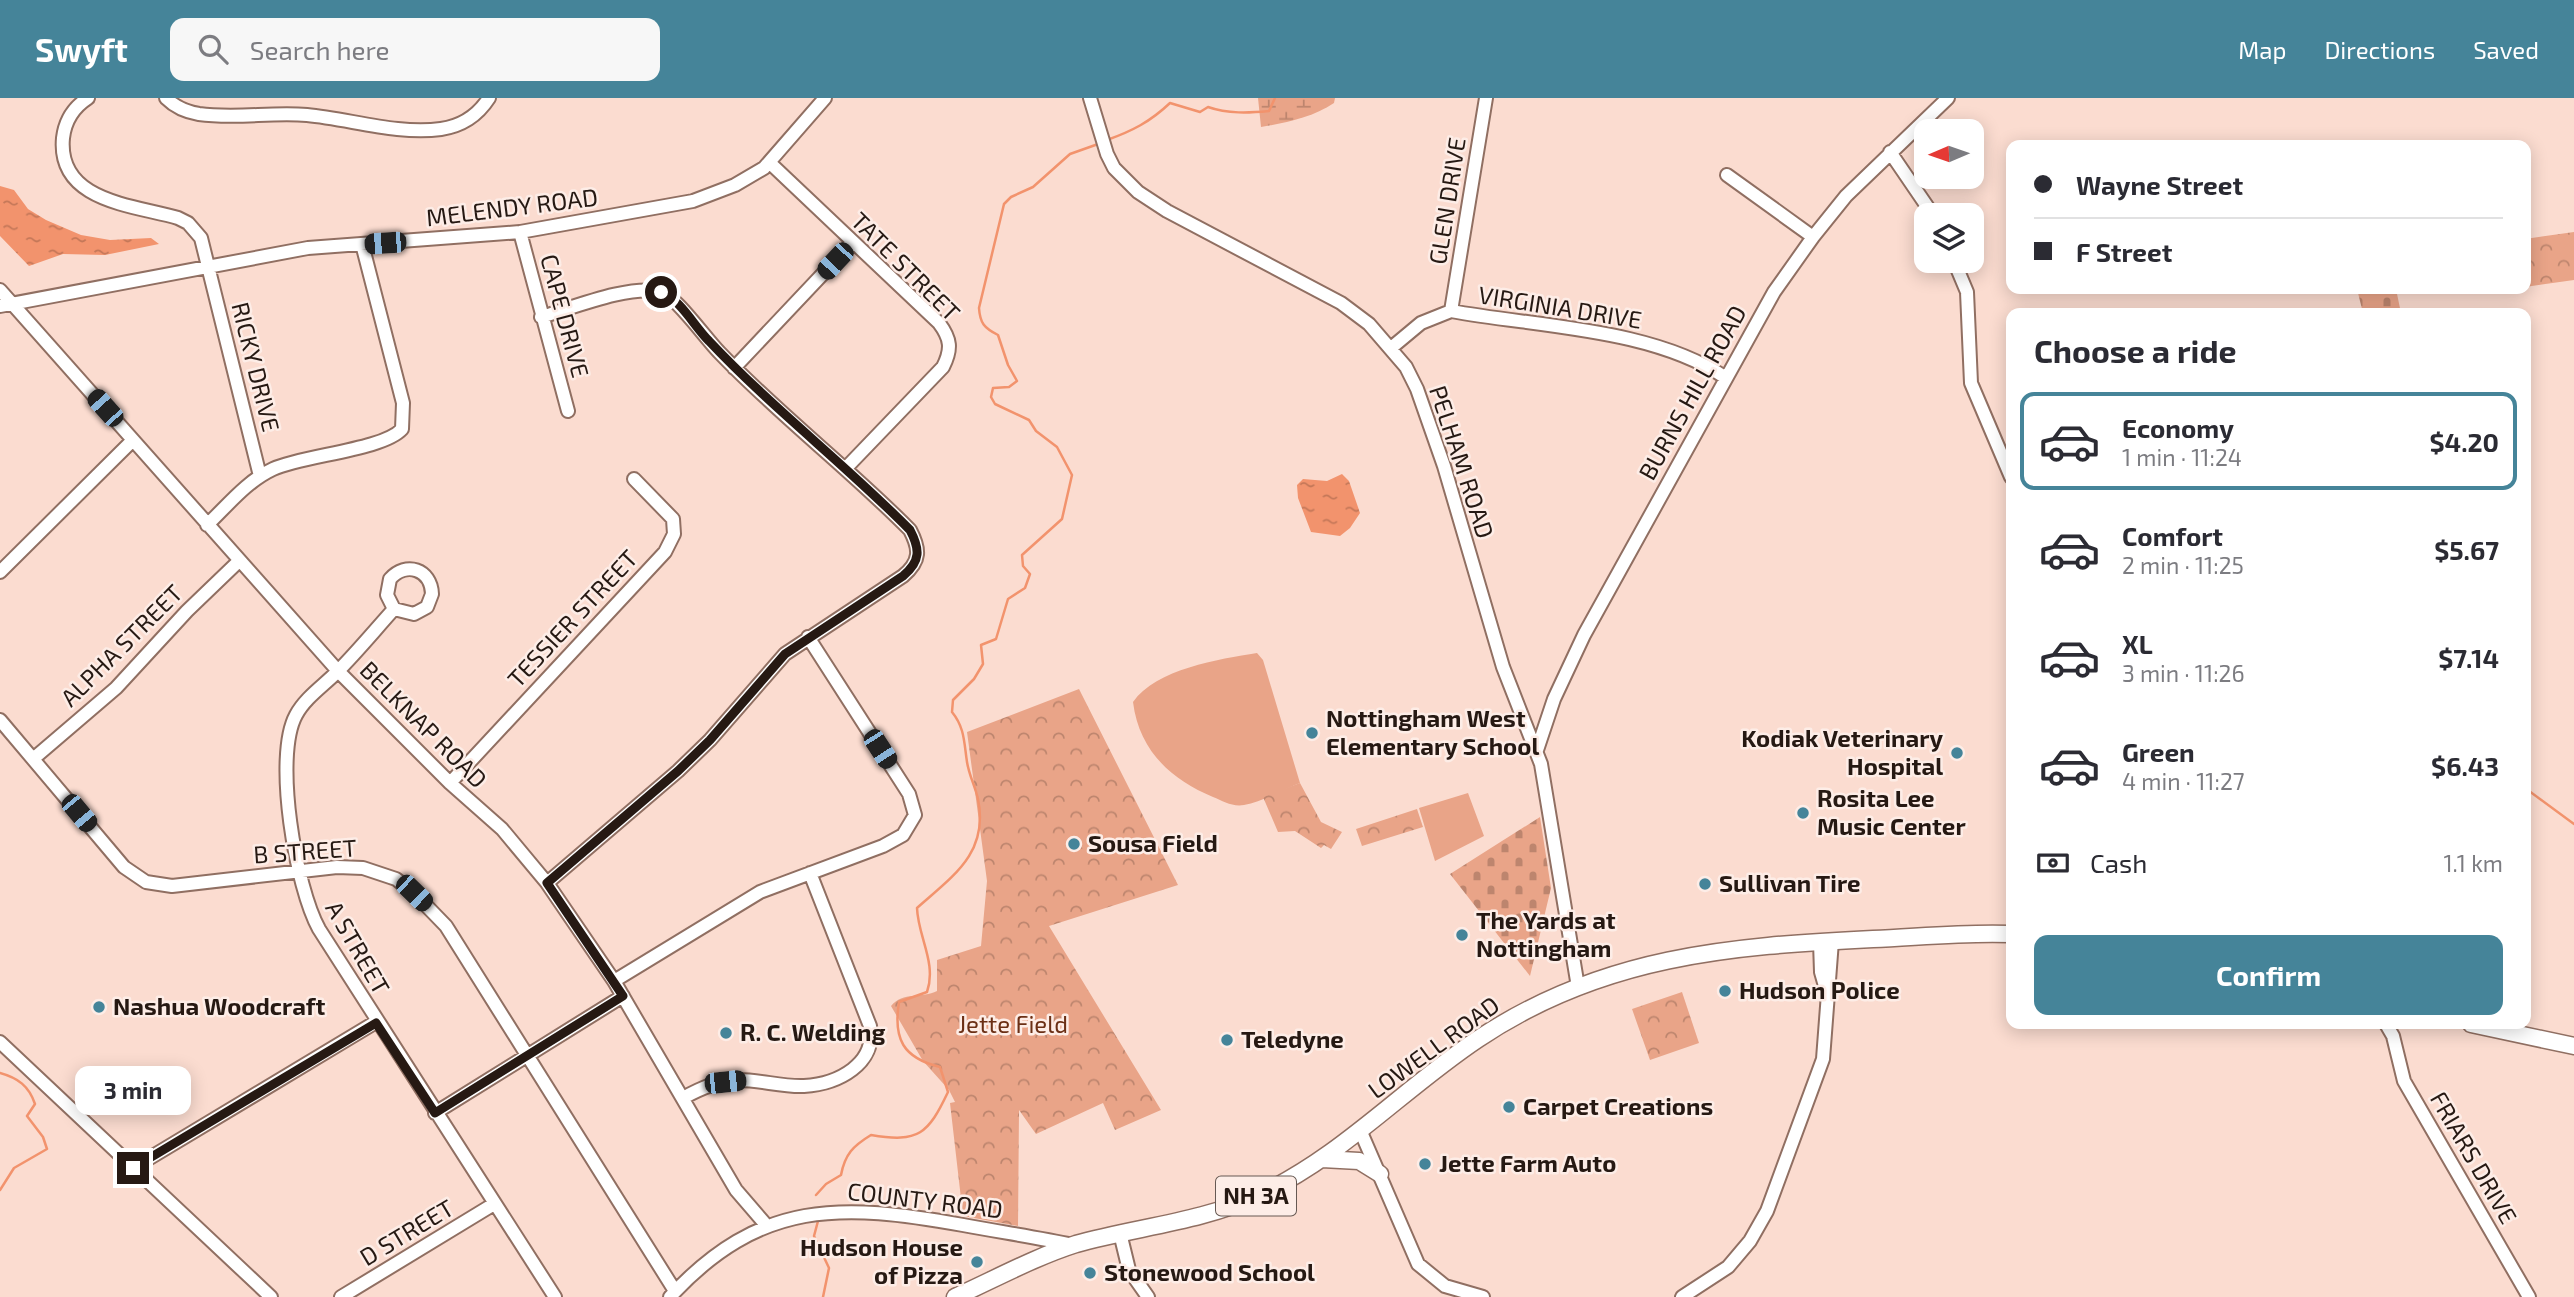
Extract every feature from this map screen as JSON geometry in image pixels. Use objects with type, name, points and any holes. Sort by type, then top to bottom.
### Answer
[{"type":"main road","name":"LOWELL ROAD","points":[[955,1297],[1073,1245],[1228,1207],[1292,1178],[1322,1159],[1439,1066],[1480,1038],[1578,987],[1652,963],[1744,946],[2006,934]]},
{"type":"main road","points":[[2495,1029],[2574,1046]]},
{"type":"main road","points":[[1322,1159],[1359,1161],[1380,1174]]},
{"type":"street","name":"RICKY DRIVE","points":[[88,98],[73,111],[64,132],[64,156],[73,177],[101,198],[188,223],[201,238],[260,476]]},
{"type":"street","points":[[166,98],[180,108],[202,115],[304,115],[430,130],[464,122],[483,108],[489,98]]},
{"type":"street","name":"MELENDY ROAD","points":[[6,305],[308,248],[520,232],[693,201],[735,185],[770,163],[825,98]]},
{"type":"street","name":"PELHAM ROAD","points":[[1090,98],[1099,132],[1114,168],[1138,192],[1167,211],[1341,303],[1369,324],[1391,348],[1417,389],[1444,466],[1503,667],[1537,750],[1547,792],[1578,987]]},
{"type":"street","name":"GLEN DRIVE","points":[[1451,311],[1486,98]]},
{"type":"street","name":"BURNS HILL ROAD","points":[[1537,750],[1554,699],[1584,635],[1774,292],[1813,237],[1890,152],[1948,98]]},
{"type":"street","points":[[1890,152],[1925,203]]},
{"type":"street","name":"TATE STREET","points":[[770,163],[939,323],[951,346],[943,367],[845,469]]},
{"type":"street","points":[[1727,175],[1813,237]]},
{"type":"street","name":"CAPE DRIVE","points":[[520,232],[568,411]]},
{"type":"street","points":[[734,368],[852,243]]},
{"type":"street","points":[[207,525],[260,476],[307,458],[377,443],[402,429],[403,403],[362,244]]},
{"type":"street","points":[[1959,273],[1967,292],[1970,314],[1971,383],[2006,465]]},
{"type":"street","name":"BELKNAP ROAD","points":[[0,290],[6,305],[133,440],[338,671],[450,783],[502,829],[547,883],[614,981],[736,1190],[767,1226]]},
{"type":"street","points":[[541,317],[617,296],[661,292],[671,296],[693,325],[734,368],[902,521],[919,551],[911,569],[785,654],[710,740],[678,771],[547,883]]},
{"type":"street","name":"VIRGINIA DRIVE","points":[[1391,348],[1421,323],[1451,311],[1643,342],[1686,355],[1726,378]]},
{"type":"street","points":[[0,572],[133,440]]},
{"type":"street","name":"TESSIER STREET","points":[[450,783],[665,552],[674,534],[673,519],[634,479]]},
{"type":"street","name":"ALPHA STREET","points":[[33,759],[116,688],[187,611],[239,562]]},
{"type":"street","name":"A STREET","points":[[394,609],[302,706],[288,740],[289,810],[299,871],[310,914],[376,1023],[555,1297]]},
{"type":"street","points":[[614,981],[760,892],[904,835],[915,815],[909,794],[808,637]]},
{"type":"street","name":"B STREET","points":[[0,720],[124,867],[146,882],[165,886],[299,871],[363,867],[396,879],[414,893],[446,926],[673,1294]]},
{"type":"street","points":[[683,1098],[725,1082],[816,1084],[848,1072],[866,1058],[871,1049],[870,1026],[810,873]]},
{"type":"street","points":[[1682,1297],[1728,1267],[1751,1241],[1767,1211],[1820,1071],[1825,1048],[1826,993],[1832,972],[1826,941]]},
{"type":"street","points":[[435,1113],[623,996]]},
{"type":"street","points":[[133,1168],[376,1023]]},
{"type":"street","name":"FRIARS DRIVE","points":[[2396,1030],[2404,1082],[2529,1297]]},
{"type":"street","points":[[0,1042],[271,1297]]},
{"type":"street","points":[[1360,1130],[1418,1264],[1445,1286],[1483,1297]]},
{"type":"street","name":"D STREET","points":[[341,1297],[494,1204]]},
{"type":"street","name":"COUNTY ROAD","points":[[673,1294],[721,1253],[767,1226],[812,1213],[875,1212],[1073,1245]]},
{"type":"street","points":[[1120,1233],[1129,1270],[1148,1297]]},
{"type":"green space","points":[[1258,98],[1335,98],[1334,103],[1308,116],[1261,127]]},
{"type":"green space","points":[[2574,232],[2574,280],[2531,286],[2531,238]]},
{"type":"green space","points":[[2358,294],[2397,294],[2400,308],[2362,308]]},
{"type":"green space","points":[[1257,653],[1263,660],[1300,783],[1258,801],[1236,805],[1197,790],[1159,761],[1142,735],[1133,702],[1157,681],[1189,667]]},
{"type":"green space","name":"Jette Field","points":[[1079,689],[1178,885],[1049,926],[1161,1110],[1115,1130],[1103,1103],[1036,1134],[1019,1110],[1018,1226],[963,1216],[950,1103],[955,1102],[949,1090],[923,1061],[891,1006],[901,998],[937,991],[937,960],[981,946],[987,881],[967,732]]},
{"type":"green space","points":[[1300,783],[1321,822],[1342,832],[1331,849],[1324,845],[1321,848],[1295,831],[1278,832],[1263,797]]},
{"type":"green space","points":[[1468,793],[1484,836],[1435,861],[1419,808]]},
{"type":"green space","points":[[1417,809],[1423,827],[1362,846],[1356,829]]},
{"type":"green space","points":[[1540,817],[1551,888],[1530,976],[1450,874]]},
{"type":"green space","points":[[1682,992],[1699,1043],[1650,1060],[1632,1009]]},
{"type":"water","points":[[0,186],[14,190],[28,209],[46,220],[81,235],[110,240],[151,238],[159,244],[105,255],[63,254],[29,266],[0,236]]},
{"type":"water","points":[[1342,474],[1349,481],[1360,513],[1350,528],[1340,536],[1311,532],[1298,498],[1297,485],[1303,479],[1327,481]]},
{"type":"waterway","points":[[1107,140],[1140,125],[1170,103],[1200,112],[1208,107],[1231,112],[1254,112],[1269,111],[1275,98]]},
{"type":"waterway","points":[[816,1195],[826,1184],[841,1175],[845,1161],[859,1143],[871,1135],[900,1138],[920,1132],[934,1118],[948,1092],[940,1067],[917,1058],[903,1045],[898,1015],[899,1002],[927,992],[929,981],[930,971],[917,908],[965,862],[978,834],[978,799],[968,767],[962,730],[952,712],[953,700],[974,679],[983,664],[981,645],[996,639],[1008,599],[1025,588],[1030,574],[1023,566],[1022,555],[1062,519],[1072,475],[1057,447],[1036,431],[1029,420],[995,404],[991,397],[993,388],[1009,387],[1017,381],[1008,365],[998,335],[984,325],[979,308],[1004,204],[1011,197],[1033,187],[1070,154],[1101,143]]},
{"type":"waterway","points":[[2531,792],[2574,824]]},
{"type":"waterway","points":[[0,1073],[17,1080],[30,1092],[35,1104],[27,1116],[43,1137],[47,1149],[14,1168],[0,1190]]},
{"type":"waterway","points":[[818,1221],[814,1236],[829,1268],[823,1297]]},
{"type":"place","name":"Nottingham West Elementary School","points":[[1312,733]]},
{"type":"place","name":"Kodiak Veterinary Hospital","points":[[1957,753]]},
{"type":"place","name":"Rosita Lee Music Center","points":[[1803,813]]},
{"type":"place","name":"Sousa Field","points":[[1074,844]]},
{"type":"place","name":"Sullivan Tire","points":[[1705,884]]},
{"type":"place","name":"The Yards at Nottingham","points":[[1462,935]]},
{"type":"place","name":"Hudson Police","points":[[1725,991]]},
{"type":"place","name":"Nashua Woodcraft","points":[[99,1007]]},
{"type":"place","name":"R. C. Welding","points":[[726,1033]]},
{"type":"place","name":"Teledyne","points":[[1227,1040]]},
{"type":"place","name":"Carpet Creations","points":[[1509,1107]]},
{"type":"place","name":"Jette Farm Auto","points":[[1425,1164]]},
{"type":"place","name":"Hudson House of Pizza","points":[[977,1262]]},
{"type":"place","name":"Stonewood School","points":[[1090,1273]]},
{"type":"route","points":[[133,1168],[376,1023],[435,1113],[623,996],[547,883],[678,771],[710,740],[785,654],[903,576],[916,561],[919,551],[910,530],[734,368],[693,325],[671,296],[661,292]]}]
